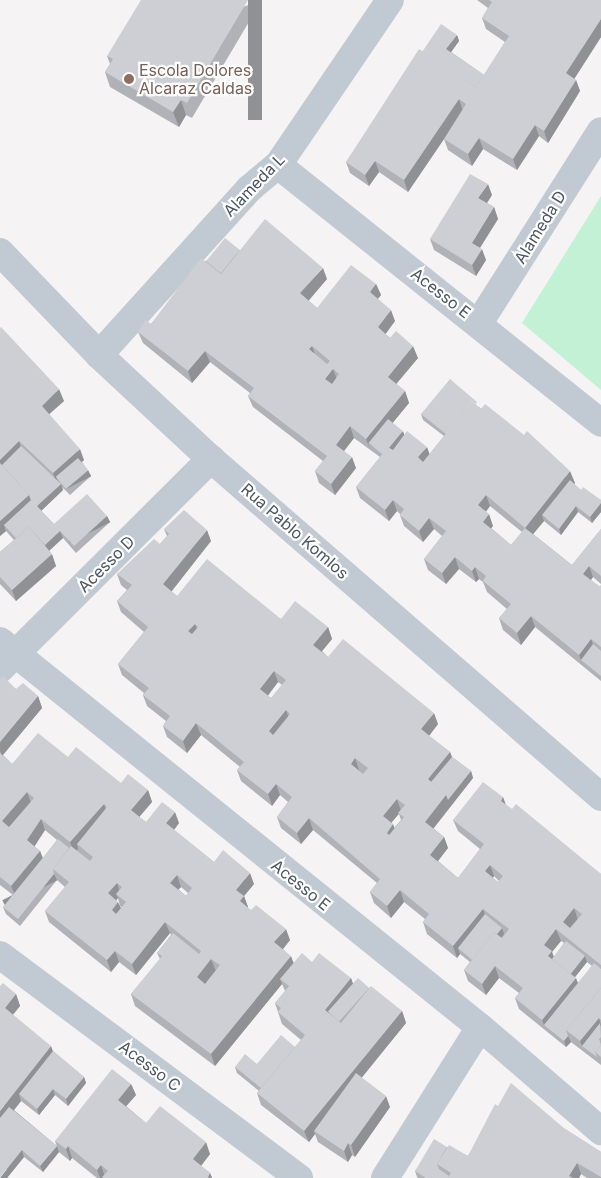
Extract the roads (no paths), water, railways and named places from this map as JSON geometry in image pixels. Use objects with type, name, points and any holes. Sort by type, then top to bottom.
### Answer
[{"type":"street","name":"Alameda L","points":[[99,355],[249,189],[278,165],[390,0]]},
{"type":"street","name":"Alameda D","points":[[479,323],[601,131]]},
{"type":"street","name":"Acesso E","points":[[278,165],[479,323],[601,423]]},
{"type":"street","name":"Rua Pablo Komlos","points":[[0,252],[99,355],[211,458],[601,797]]},
{"type":"street","name":"Acesso D","points":[[5,656],[211,458]]},
{"type":"street","name":"Acesso E","points":[[5,656],[480,1027],[601,1131]]},
{"type":"street","name":"Acesso C","points":[[0,955],[299,1178]]},
{"type":"street","points":[[385,1178],[480,1027]]},
{"type":"place","name":"Escola Dolores Alcaraz Caldas","points":[[129,79]]}]
